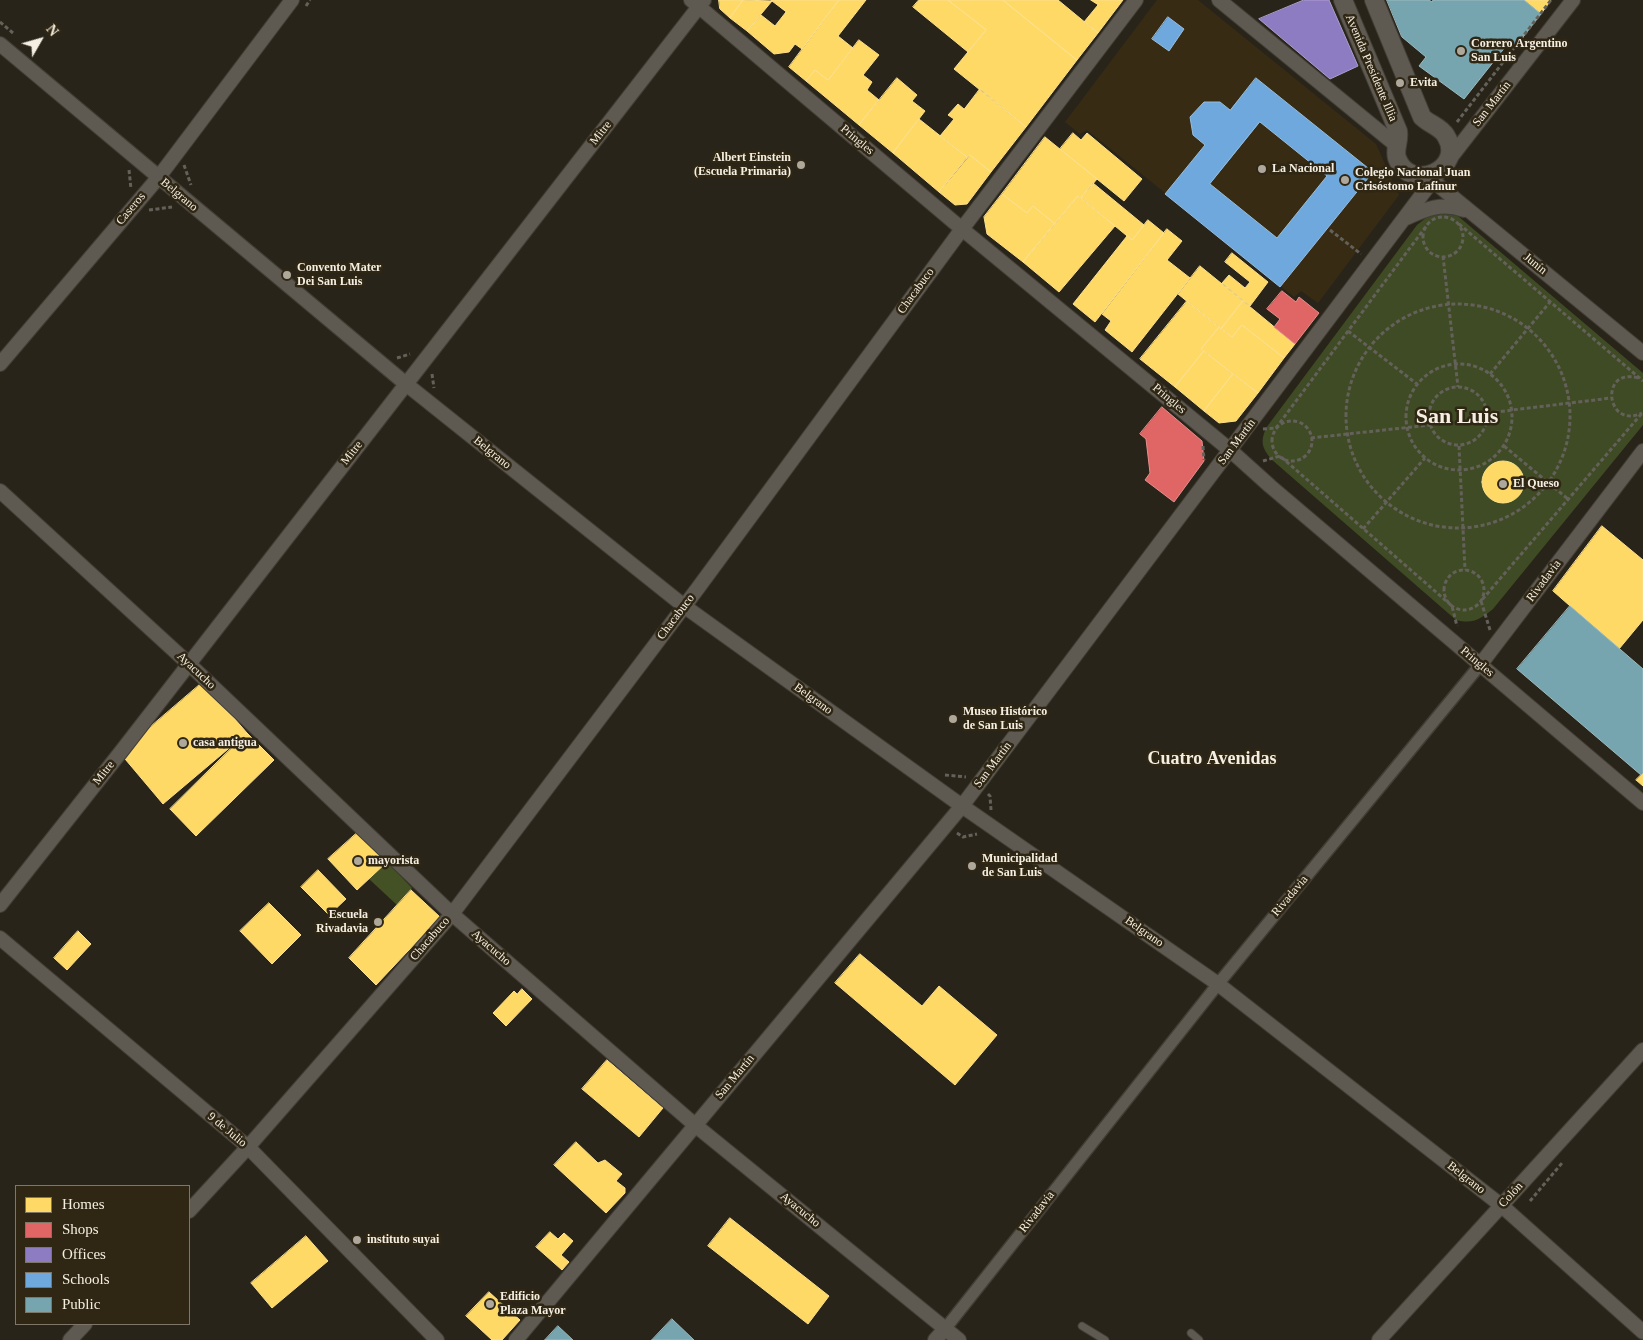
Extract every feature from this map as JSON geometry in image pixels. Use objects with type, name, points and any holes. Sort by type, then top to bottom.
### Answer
[{"type":"street","name":"Caseros","points":[[0,364],[158,178],[292,0]]},
{"type":"street","name":"Chacabuco","points":[[190,1210],[248,1147],[452,914],[684,606],[962,229],[1136,0]]},
{"type":"street","points":[[1219,0],[1396,145]]},
{"type":"street","name":"Avenida Presidente Illia","points":[[1343,0],[1398,131],[1399,135],[1396,145],[1398,159],[1402,166],[1413,174],[1437,172]]},
{"type":"street","points":[[1374,0],[1422,117],[1440,128],[1446,136],[1450,148],[1437,172]]},
{"type":"street","name":"San Martín","points":[[516,1340],[962,806],[1405,218],[1437,172],[1573,0]]},
{"type":"street","name":"Pringles","points":[[698,2],[962,229],[1230,450],[1643,803]]},
{"type":"street","name":"Mitre","points":[[0,905],[406,384],[698,2]]},
{"type":"street","name":"Belgrano","points":[[0,44],[406,384],[684,606],[962,806],[1218,984],[1502,1206],[1643,1332]]},
{"type":"street","name":"Junín","points":[[1437,172],[1473,214],[1643,353]]},
{"type":"street","points":[[1405,218],[1429,208],[1442,206],[1455,207],[1473,214]]},
{"type":"street","name":"Rivadavia","points":[[935,1340],[1218,984],[1480,665],[1643,451]]},
{"type":"street","name":"Ayacucho","points":[[0,491],[189,664],[452,914],[695,1124],[959,1340]]},
{"type":"street","name":"9 de Julio","points":[[0,938],[248,1147],[437,1340]]},
{"type":"street","name":"Colón","points":[[1379,1340],[1643,1050]]},
{"type":"street","points":[[70,1340],[84,1325]]},
{"type":"lane","points":[[1082,1326],[1105,1340]]},
{"type":"lane","points":[[1191,1333],[1199,1340]]},
{"type":"path","points":[[1455,125],[1551,0]]},
{"type":"path","points":[[1643,381],[1457,222],[1444,217],[1438,218],[1427,224],[1276,428],[1272,446],[1280,456],[1452,606],[1464,610],[1470,609],[1481,601],[1643,412]]},
{"type":"path","points":[[1427,224],[1423,236],[1427,248],[1436,255],[1443,256],[1455,252],[1462,241],[1463,234],[1457,222]]},
{"type":"path","points":[[1330,230],[1372,262]]},
{"type":"path","points":[[1443,256],[1458,387]]},
{"type":"path","points":[[1490,374],[1550,302]]},
{"type":"path","points":[[1448,303],[1466,303],[1492,309],[1516,319],[1528,328],[1544,343],[1556,360],[1564,378],[1570,404],[1571,419],[1567,444],[1556,471],[1532,501],[1499,521],[1464,528],[1442,527],[1423,523],[1405,515],[1386,502],[1365,478],[1356,462],[1347,434],[1345,410],[1353,375],[1369,346],[1398,320],[1413,312],[1448,303]]},
{"type":"path","points":[[1348,332],[1417,384]]},
{"type":"path","points":[[1456,363],[1474,366],[1490,374],[1497,380],[1507,395],[1512,410],[1510,431],[1504,446],[1486,463],[1469,469],[1461,470],[1438,466],[1425,458],[1412,444],[1406,427],[1406,408],[1417,384],[1423,377],[1438,367],[1456,363]]},
{"type":"path","points":[[1643,381],[1632,376],[1620,380],[1612,389],[1611,398],[1614,407],[1624,415],[1637,415],[1643,412]]},
{"type":"path","points":[[1458,387],[1471,390],[1479,396],[1485,404],[1488,413],[1484,432],[1469,444],[1460,446],[1450,445],[1441,440],[1434,434],[1430,425],[1430,406],[1443,391],[1458,387]]},
{"type":"path","points":[[1488,413],[1611,398]]},
{"type":"path","points":[[1276,428],[1286,421],[1300,422],[1305,426],[1311,438],[1311,445],[1304,456],[1291,460],[1280,456]]},
{"type":"path","points":[[1311,438],[1430,425]]},
{"type":"path","points":[[1460,446],[1466,570]]},
{"type":"path","points":[[1504,446],[1568,499]]},
{"type":"path","points":[[1363,529],[1425,458]]},
{"type":"path","points":[[1452,606],[1445,596],[1446,583],[1453,574],[1466,570],[1478,576],[1482,581],[1484,588],[1481,601]]},
{"type":"shaded area","name":"La Nacional","points":[[1157,0],[1198,0],[1376,144],[1399,195],[1318,303],[1301,291],[1294,297],[1087,130],[1080,134],[1065,122]]},
{"type":"green space","points":[[1449,212],[1458,216],[1643,373],[1643,425],[1493,609],[1480,618],[1467,622],[1456,620],[1271,459],[1264,448],[1263,441],[1266,428],[1417,225],[1432,213]]},
{"type":"green space","points":[[387,862],[412,888],[397,905],[369,879]]},
{"type":"building: Homes","points":[[719,0],[743,0],[730,18],[720,9]]},
{"type":"building: Homes","points":[[743,0],[772,1],[747,31],[730,18]]},
{"type":"building: Homes","points":[[771,0],[839,0],[802,49],[795,44],[789,52],[774,54],[747,31],[761,15],[775,26],[786,12]]},
{"type":"building: Homes","points":[[839,0],[866,0],[838,36],[853,48],[828,80],[815,70],[806,81],[789,67]]},
{"type":"building: Homes","points":[[919,0],[948,0],[986,30],[968,52],[913,7]]},
{"type":"building: Homes","points":[[948,0],[1003,0],[1077,60],[1026,127],[954,69],[986,30]]},
{"type":"building: Homes","points":[[1003,0],[1058,0],[1098,33],[1077,60]]},
{"type":"building: Homes","points":[[1091,0],[1123,0],[1098,33],[1084,22],[1098,5]]},
{"type":"building: Homes","points":[[1524,0],[1551,0],[1541,14]]},
{"type":"building: Homes","points":[[859,40],[879,55],[863,75],[872,82],[867,90],[879,100],[859,125],[806,81],[815,70],[828,80]]},
{"type":"building: Homes","points":[[897,78],[917,95],[912,101],[925,111],[893,153],[859,125]]},
{"type":"building: Homes","points":[[980,89],[1026,127],[991,172],[970,155],[967,157],[940,136],[954,119],[948,115],[958,104],[964,109]]},
{"type":"building: Homes","points":[[919,119],[967,157],[939,192],[893,153]]},
{"type":"building: Homes","points":[[1073,133],[1081,140],[1087,133],[1142,179],[1124,201],[1060,149]]},
{"type":"building: Homes","points":[[1045,137],[1097,179],[1081,198],[1078,196],[1055,224],[1033,206],[1027,213],[1002,194]]},
{"type":"building: Homes","points":[[970,155],[991,172],[967,204],[955,205],[939,192]]},
{"type":"building: Homes","points":[[1093,183],[1144,225],[1132,240],[1081,198]]},
{"type":"building: Homes","points":[[1002,194],[1027,213],[1033,206],[1055,224],[1023,262],[987,234],[984,217]]},
{"type":"building: Homes","points":[[1078,196],[1115,226],[1059,292],[1023,262]]},
{"type":"building: Homes","points":[[1148,220],[1164,233],[1095,322],[1073,304],[1127,236],[1132,240]]},
{"type":"building: Homes","points":[[1167,229],[1182,241],[1167,260],[1190,278],[1132,352],[1105,330],[1111,321],[1102,314]]},
{"type":"building: Homes","points":[[1232,253],[1268,282],[1250,306],[1222,283],[1229,275],[1245,288],[1250,282],[1225,262]]},
{"type":"building: Homes","points":[[1200,266],[1243,301],[1221,329],[1178,294]]},
{"type":"building: Homes","points":[[1187,301],[1219,327],[1201,349],[1204,351],[1175,387],[1140,359]]},
{"type":"building: Homes","points":[[1243,301],[1295,344],[1284,358],[1242,325],[1232,337],[1221,329]]},
{"type":"building: Homes","points":[[1242,325],[1284,358],[1258,393],[1201,349],[1219,327],[1232,337]]},
{"type":"building: Homes","points":[[1204,351],[1233,374],[1204,411],[1175,387]]},
{"type":"building: Homes","points":[[1233,374],[1258,393],[1236,421],[1219,423],[1204,411]]},
{"type":"building: Homes","name":"El Queso","points":[[1507,461],[1515,464],[1521,470],[1524,482],[1521,494],[1515,500],[1499,503],[1491,500],[1485,494],[1482,478],[1485,470],[1491,464]]},
{"type":"building: Homes","points":[[1602,526],[1643,560],[1643,620],[1619,649],[1553,591]]},
{"type":"building: Homes","name":"casa antigua","points":[[203,682],[247,733],[163,804],[120,753]]},
{"type":"building: Homes","points":[[247,733],[274,760],[196,836],[170,809]]},
{"type":"building: Homes","points":[[1643,773],[1643,786],[1636,780]]},
{"type":"building: Homes","name":"mayorista","points":[[357,833],[387,862],[357,890],[328,859]]},
{"type":"building: Homes","points":[[318,870],[346,899],[329,915],[301,887]]},
{"type":"building: Homes","points":[[411,890],[440,917],[376,985],[349,958]]},
{"type":"building: Homes","points":[[269,903],[301,935],[272,964],[240,931]]},
{"type":"building: Homes","points":[[78,931],[91,944],[67,970],[54,958]]},
{"type":"building: Homes","points":[[860,954],[922,1006],[939,986],[997,1035],[955,1085],[835,983]]},
{"type":"building: Homes","points":[[522,989],[532,999],[506,1026],[493,1013],[514,991],[517,994]]},
{"type":"building: Homes","points":[[607,1060],[663,1108],[639,1137],[582,1089]]},
{"type":"building: Homes","points":[[576,1142],[598,1163],[605,1160],[622,1174],[616,1181],[625,1188],[625,1193],[606,1213],[554,1165]]},
{"type":"building: Homes","points":[[730,1218],[829,1296],[808,1324],[708,1246]]},
{"type":"building: Homes","points":[[550,1232],[558,1239],[564,1233],[573,1241],[561,1255],[569,1262],[562,1270],[536,1247]]},
{"type":"building: Homes","points":[[306,1236],[328,1261],[272,1308],[251,1283]]},
{"type":"building: Homes","name":"Edificio Plaza Mayor","points":[[489,1292],[520,1320],[502,1340],[492,1340],[466,1316]]},
{"type":"building: Shops","points":[[1282,291],[1296,302],[1299,297],[1319,313],[1295,344],[1274,327],[1280,319],[1267,309]]},
{"type":"building: Shops","points":[[1162,407],[1202,441],[1204,461],[1174,502],[1145,480],[1150,473],[1146,439],[1140,434]]},
{"type":"building: Offices","points":[[1304,0],[1329,0],[1358,66],[1330,79],[1259,19]]},
{"type":"building: Schools","points":[[1168,17],[1184,29],[1169,51],[1152,39]]},
{"type":"building: Schools","name":"Colegio Nacional Juan Crisóstomo Lafinur","points":[[1256,78],[1373,172],[1280,287],[1165,194],[1205,145],[1193,135],[1190,117],[1204,102],[1220,102],[1230,110]],"holes":[[[1260,122],[1327,176],[1277,238],[1210,184]]]},
{"type":"building: Public","name":"Correro Argentino San Luis","points":[[1387,0],[1429,0],[1432,2],[1433,0],[1524,0],[1541,14],[1516,46],[1510,41],[1464,99],[1419,66],[1426,57],[1402,37]]},
{"type":"building: Public","points":[[1570,606],[1643,669],[1643,773],[1641,775],[1517,669]]},
{"type":"building: Public","points":[[672,1319],[694,1340],[652,1340]]},
{"type":"building: Public","points":[[558,1326],[573,1340],[545,1340]]},
{"type":"place","name":"Correro Argentino San Luis","points":[[1461,51]]},
{"type":"place","name":"Evita","points":[[1400,83]]},
{"type":"place","name":"Albert Einstein (Escuela Primaria)","points":[[801,165]]},
{"type":"place","name":"La Nacional","points":[[1262,169]]},
{"type":"place","name":"Colegio Nacional Juan Crisóstomo Lafinur","points":[[1345,180]]},
{"type":"place","name":"Convento Mater Dei San Luis","points":[[287,275]]},
{"type":"place","name":"El Queso","points":[[1503,484]]},
{"type":"place","name":"Museo Histórico de San Luis","points":[[953,719]]},
{"type":"place","name":"casa antigua","points":[[183,743]]},
{"type":"place","name":"mayorista","points":[[358,861]]},
{"type":"place","name":"Municipalidad de San Luis","points":[[972,866]]},
{"type":"place","name":"Escuela Rivadavia","points":[[378,922]]},
{"type":"place","name":"instituto suyai","points":[[357,1240]]},
{"type":"place","name":"Edificio Plaza Mayor","points":[[490,1304]]},
{"type":"district","name":"San Luis","points":[[1457,417]]},
{"type":"district","name":"Cuatro Avenidas","points":[[1212,759]]}]
